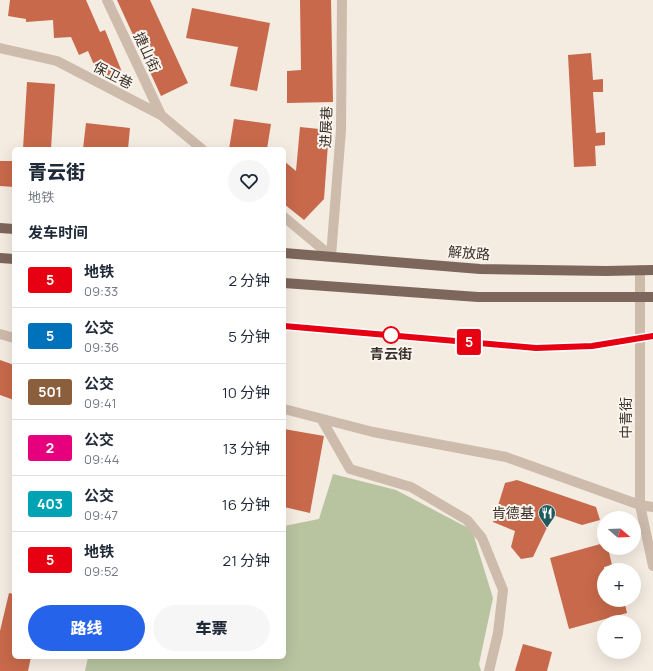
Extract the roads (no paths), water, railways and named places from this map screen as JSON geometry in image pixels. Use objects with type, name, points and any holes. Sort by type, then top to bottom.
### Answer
[{"type":"main road","points":[[0,228],[12,229]]},
{"type":"main road","name":"解放路","points":[[286,253],[480,269],[606,271],[653,270]]},
{"type":"main road","points":[[0,258],[12,259]]},
{"type":"main road","points":[[286,283],[478,297],[653,297]]},
{"type":"street","name":"捷山街","points":[[107,0],[161,115]]},
{"type":"street","name":"进展巷","points":[[332,256],[341,130],[342,0]]},
{"type":"street","name":"保卫巷","points":[[0,48],[56,61],[161,115],[200,147]]},
{"type":"street","points":[[286,219],[332,256]]},
{"type":"street","name":"中青街","points":[[640,270],[640,505],[653,566]]},
{"type":"street","points":[[0,334],[12,337]]},
{"type":"street","points":[[286,410],[373,432],[506,457],[640,505],[653,507]]},
{"type":"street","points":[[322,420],[350,469],[411,487],[467,520],[482,538],[504,590],[498,633],[489,671]]},
{"type":"metro line","name":"5","points":[[286,326],[536,348],[592,346],[653,336]]},
{"type":"place","name":"青云街","points":[[391,335]]},
{"type":"place","name":"肯德基","points":[[547,528]]}]
